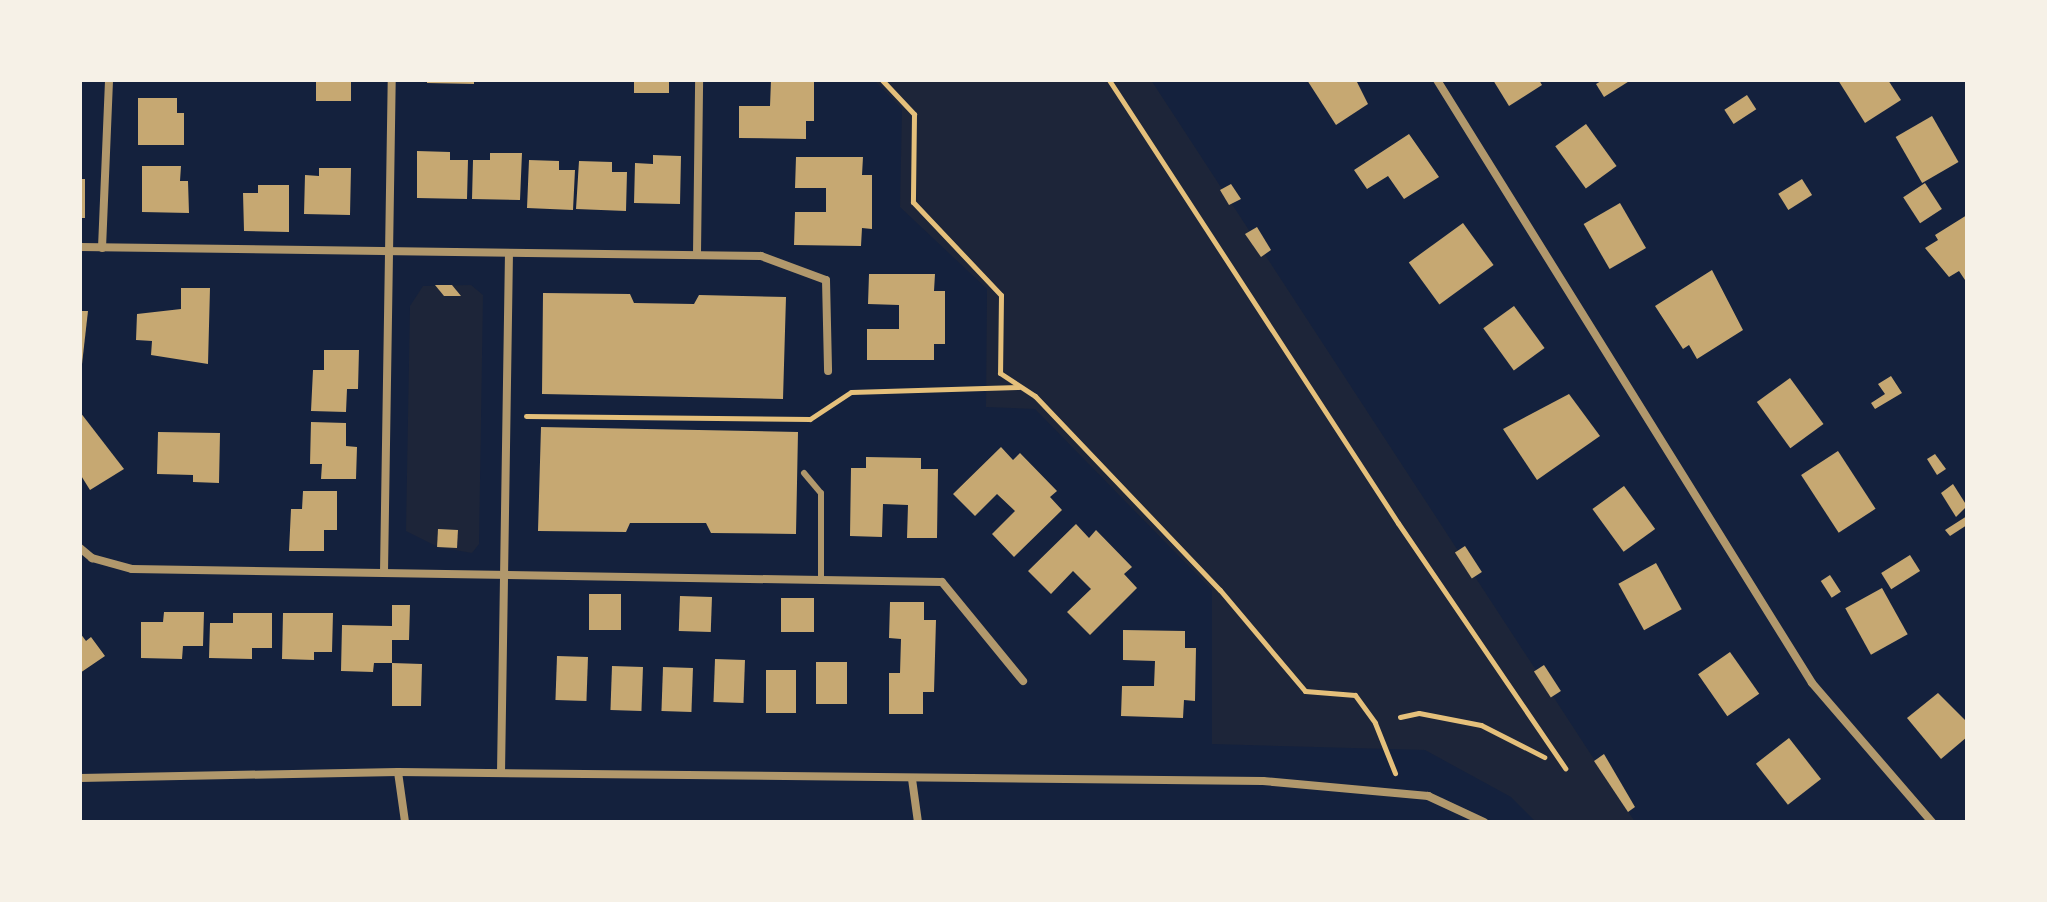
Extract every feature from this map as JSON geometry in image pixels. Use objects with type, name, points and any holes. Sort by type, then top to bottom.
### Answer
[{"type":"street","points":[[102,248],[109,80]]},
{"type":"street","points":[[384,572],[392,80]]},
{"type":"street","points":[[697,254],[699,80]]},
{"type":"street","points":[[1437,80],[1812,683],[1932,822]]},
{"type":"street","points":[[80,247],[761,256],[826,280],[828,371]]},
{"type":"street","points":[[501,773],[501,578],[509,253]]},
{"type":"street","points":[[80,548],[92,558],[132,569],[384,572],[501,578],[942,582],[1023,681]]},
{"type":"street","points":[[80,778],[398,772],[1263,781],[1428,796],[1484,822]]},
{"type":"street","points":[[398,772],[405,822]]},
{"type":"street","points":[[912,779],[918,822]]},
{"type":"lane","points":[[804,473],[821,493],[821,581]]},
{"type":"path","points":[[882,80],[914,114],[913,202],[1001,295],[1000,373],[1035,396],[1220,590],[1305,691],[1355,695],[1393,760],[1398,792]]},
{"type":"path","points":[[1109,80],[1398,523],[1565,768]]},
{"type":"path","points":[[505,415],[810,419],[851,392],[1020,387]]},
{"type":"path","points":[[1400,717],[1419,713],[1481,725],[1544,757]]},
{"type":"shaded area","points":[[874,80],[1151,80],[1635,822],[1536,822],[1511,797],[1425,750],[1212,744],[1212,590],[1035,409],[986,407],[987,289],[900,207],[902,109]]},
{"type":"shaded area","points":[[471,285],[483,295],[479,544],[472,553],[438,547],[406,531],[410,306],[423,286]]},
{"type":"building","points":[[316,80],[351,80],[351,101],[316,101]]},
{"type":"building","points":[[427,80],[474,80],[474,84],[427,83]]},
{"type":"building","points":[[634,80],[669,80],[669,93],[634,93]]},
{"type":"building","points":[[771,80],[814,80],[814,121],[806,121],[806,139],[739,138],[739,106],[770,106]]},
{"type":"building","points":[[1307,80],[1356,80],[1368,104],[1336,125]]},
{"type":"building","points":[[1493,80],[1539,80],[1542,85],[1509,106]]},
{"type":"building","points":[[1603,80],[1631,80],[1604,97],[1596,84]]},
{"type":"building","points":[[1838,80],[1888,80],[1901,100],[1865,123]]},
{"type":"building","points":[[1747,95],[1756,109],[1734,124],[1724,110]]},
{"type":"building","points":[[138,98],[177,98],[177,113],[184,113],[184,145],[138,145]]},
{"type":"building","points":[[1932,116],[1958,162],[1922,183],[1896,137]]},
{"type":"building","points":[[1586,124],[1617,166],[1586,188],[1555,146]]},
{"type":"building","points":[[1409,134],[1439,177],[1404,199],[1388,176],[1367,189],[1354,170]]},
{"type":"building","points":[[417,151],[450,152],[450,160],[468,160],[467,199],[417,198]]},
{"type":"building","points":[[490,153],[522,153],[520,200],[472,199],[473,160],[490,160]]},
{"type":"building","points":[[653,155],[681,156],[680,204],[634,203],[635,163],[653,164]]},
{"type":"building","points":[[796,157],[863,157],[862,175],[872,175],[872,229],[862,228],[861,246],[794,245],[795,212],[826,212],[826,188],[795,188]]},
{"type":"building","points":[[529,160],[559,161],[559,170],[575,170],[573,210],[527,208]]},
{"type":"building","points":[[579,161],[612,162],[612,172],[627,172],[626,211],[576,209]]},
{"type":"building","points":[[142,166],[181,166],[180,181],[188,181],[189,213],[142,212]]},
{"type":"building","points":[[319,168],[351,168],[350,215],[304,214],[305,175],[319,176]]},
{"type":"building","points":[[80,179],[85,179],[85,218],[80,218]]},
{"type":"building","points":[[1802,179],[1812,195],[1788,210],[1778,194]]},
{"type":"building","points":[[1925,183],[1942,209],[1920,223],[1903,197]]},
{"type":"building","points":[[1231,184],[1241,199],[1229,205],[1220,190]]},
{"type":"building","points":[[258,185],[289,185],[289,232],[244,231],[243,193],[258,193]]},
{"type":"building","points":[[1620,203],[1646,248],[1610,269],[1584,224]]},
{"type":"building","points":[[1967,215],[1967,283],[1959,271],[1949,277],[1925,248],[1938,240],[1935,235]]},
{"type":"building","points":[[1463,223],[1494,265],[1439,304],[1409,262]]},
{"type":"building","points":[[1257,227],[1271,250],[1261,257],[1245,234]]},
{"type":"building","points":[[1712,270],[1743,330],[1697,359],[1689,345],[1683,349],[1655,306]]},
{"type":"building","points":[[869,274],[935,274],[934,291],[945,291],[945,344],[934,344],[934,360],[867,360],[867,329],[899,329],[899,305],[868,304]]},
{"type":"building","points":[[435,285],[452,285],[461,296],[444,296]]},
{"type":"building","points":[[181,288],[210,288],[208,364],[151,355],[152,341],[136,340],[137,314],[181,309]]},
{"type":"building","points":[[543,293],[630,294],[634,303],[694,304],[699,295],[786,297],[783,399],[542,394]]},
{"type":"building","points":[[1514,306],[1545,348],[1514,370],[1483,328]]},
{"type":"building","points":[[80,311],[88,311],[82,364],[80,364]]},
{"type":"building","points":[[324,350],[359,350],[358,389],[347,389],[346,412],[311,411],[313,370],[324,370]]},
{"type":"building","points":[[1891,376],[1902,393],[1875,409],[1871,403],[1885,394],[1878,384]]},
{"type":"building","points":[[1790,378],[1824,424],[1790,448],[1757,402]]},
{"type":"building","points":[[1569,394],[1600,436],[1537,480],[1503,429]]},
{"type":"building","points":[[80,412],[124,469],[90,490],[80,474]]},
{"type":"building","points":[[311,422],[346,423],[346,446],[357,447],[356,479],[321,479],[322,464],[310,464]]},
{"type":"building","points":[[541,427],[798,432],[796,534],[711,533],[706,523],[630,523],[626,532],[538,531]]},
{"type":"building","points":[[158,432],[220,433],[219,483],[193,482],[193,475],[157,474]]},
{"type":"building","points":[[1001,447],[1013,460],[1020,453],[1057,491],[1050,497],[1062,510],[1014,557],[992,534],[1015,511],[997,494],[975,516],[953,494]]},
{"type":"building","points":[[1838,451],[1876,509],[1839,533],[1801,475]]},
{"type":"building","points":[[1935,454],[1946,469],[1937,475],[1927,459]]},
{"type":"building","points":[[866,457],[921,458],[921,469],[938,469],[937,538],[907,538],[908,505],[883,504],[882,537],[850,536],[851,468],[866,468]]},
{"type":"building","points":[[1953,484],[1967,506],[1956,517],[1941,493]]},
{"type":"building","points":[[1624,486],[1655,529],[1624,552],[1592,509]]},
{"type":"building","points":[[303,491],[337,491],[337,530],[324,530],[324,551],[289,551],[291,509],[302,509]]},
{"type":"building","points":[[1967,516],[1967,525],[1950,536],[1945,530]]},
{"type":"building","points":[[1076,524],[1089,538],[1096,530],[1132,567],[1124,574],[1137,588],[1090,635],[1067,612],[1091,589],[1073,571],[1051,594],[1028,571]]},
{"type":"building","points":[[438,529],[458,530],[457,548],[437,547]]},
{"type":"building","points":[[1465,546],[1482,572],[1472,579],[1455,553]]},
{"type":"building","points":[[1910,555],[1920,571],[1891,589],[1881,573]]},
{"type":"building","points":[[1656,563],[1682,609],[1644,630],[1618,584]]},
{"type":"building","points":[[1830,575],[1841,592],[1832,598],[1821,581]]},
{"type":"building","points":[[1882,588],[1908,634],[1871,655],[1845,608]]},
{"type":"building","points":[[589,594],[621,594],[621,630],[589,630]]},
{"type":"building","points":[[680,596],[712,597],[711,632],[679,631]]},
{"type":"building","points":[[781,598],[814,598],[814,632],[781,632]]},
{"type":"building","points":[[890,602],[924,602],[924,620],[936,620],[934,692],[923,692],[923,714],[889,714],[889,673],[900,673],[901,639],[889,638]]},
{"type":"building","points":[[392,605],[410,605],[409,640],[392,640],[392,663],[374,663],[373,672],[341,671],[342,625],[392,626]]},
{"type":"building","points":[[164,612],[204,612],[203,646],[183,646],[182,659],[141,658],[141,622],[163,622]]},
{"type":"building","points":[[233,613],[272,613],[272,648],[252,648],[252,659],[209,658],[210,623],[233,623]]},
{"type":"building","points":[[283,613],[333,613],[332,652],[314,652],[314,660],[282,659]]},
{"type":"building","points":[[1123,630],[1185,631],[1185,648],[1196,648],[1195,701],[1184,700],[1183,718],[1121,716],[1122,686],[1154,686],[1155,661],[1123,660]]},
{"type":"building","points":[[80,633],[86,641],[91,637],[105,656],[80,673]]},
{"type":"building","points":[[1730,652],[1759,694],[1727,716],[1698,674]]},
{"type":"building","points":[[557,656],[588,657],[586,701],[555,700]]},
{"type":"building","points":[[715,659],[745,660],[743,703],[713,702]]},
{"type":"building","points":[[816,662],[847,662],[847,704],[816,704]]},
{"type":"building","points":[[392,663],[422,664],[421,706],[392,706]]},
{"type":"building","points":[[1544,665],[1561,691],[1551,698],[1534,672]]},
{"type":"building","points":[[612,666],[643,667],[641,711],[610,710]]},
{"type":"building","points":[[663,667],[693,668],[691,712],[661,711]]},
{"type":"building","points":[[766,670],[796,670],[796,713],[766,713]]},
{"type":"building","points":[[1938,693],[1967,722],[1967,737],[1941,759],[1907,718]]},
{"type":"building","points":[[1789,738],[1821,779],[1788,805],[1756,764]]},
{"type":"building","points":[[1604,754],[1635,807],[1628,812],[1594,761]]}]
